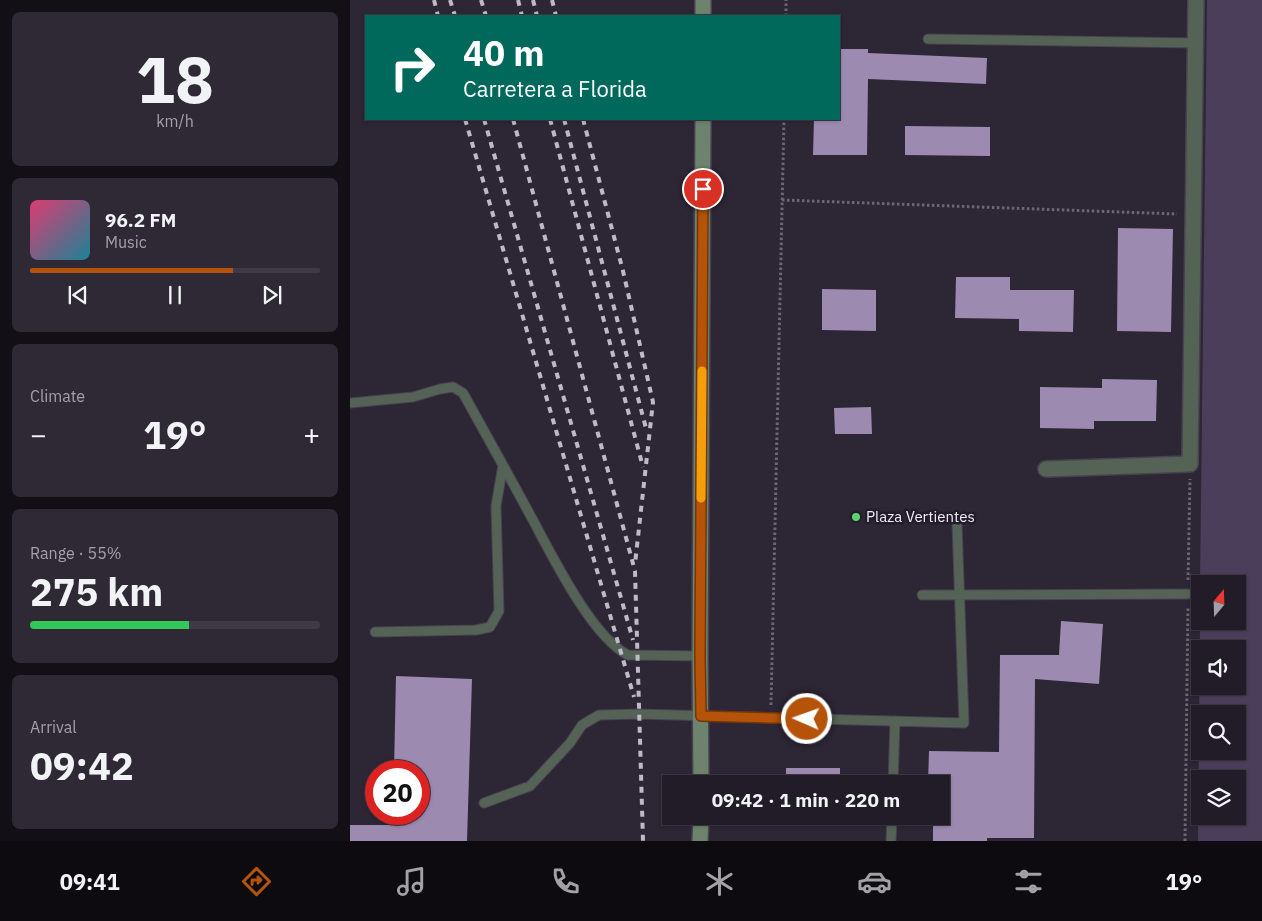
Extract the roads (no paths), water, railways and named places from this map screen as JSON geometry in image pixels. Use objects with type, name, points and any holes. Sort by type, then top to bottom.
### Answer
[{"type":"main road","points":[[703,0],[703,15]]},
{"type":"main road","points":[[701,775],[703,120]]},
{"type":"main road","points":[[700,841],[701,825]]},
{"type":"street","points":[[1046,469],[1190,464],[1196,0]]},
{"type":"lane","points":[[928,39],[1196,43]]},
{"type":"lane","points":[[350,403],[413,397],[453,387],[464,393],[566,581],[604,636],[628,655],[700,656]]},
{"type":"lane","points":[[376,632],[476,630],[490,627],[499,611],[496,506],[503,465]]},
{"type":"lane","points":[[484,803],[530,786],[570,743],[582,725],[599,715],[639,714],[964,723],[957,524]]},
{"type":"lane","points":[[922,594],[1188,594]]},
{"type":"lane","points":[[893,775],[895,721]]},
{"type":"lane","points":[[891,841],[892,825]]},
{"type":"railway","points":[[434,0],[438,15]]},
{"type":"railway","points":[[450,0],[455,15]]},
{"type":"railway","points":[[481,0],[486,15]]},
{"type":"railway","points":[[518,0],[522,15]]},
{"type":"railway","points":[[533,0],[537,15]]},
{"type":"railway","points":[[552,0],[556,15]]},
{"type":"railway","points":[[465,120],[634,697]]},
{"type":"railway","points":[[484,120],[633,640]]},
{"type":"railway","points":[[513,120],[635,571],[643,841]]},
{"type":"railway","points":[[550,120],[643,467]]},
{"type":"railway","points":[[564,120],[647,432]]},
{"type":"railway","points":[[583,120],[623,271],[653,402],[635,564]]},
{"type":"place","name":"Plaza Vertientes","points":[[856,517]]}]
